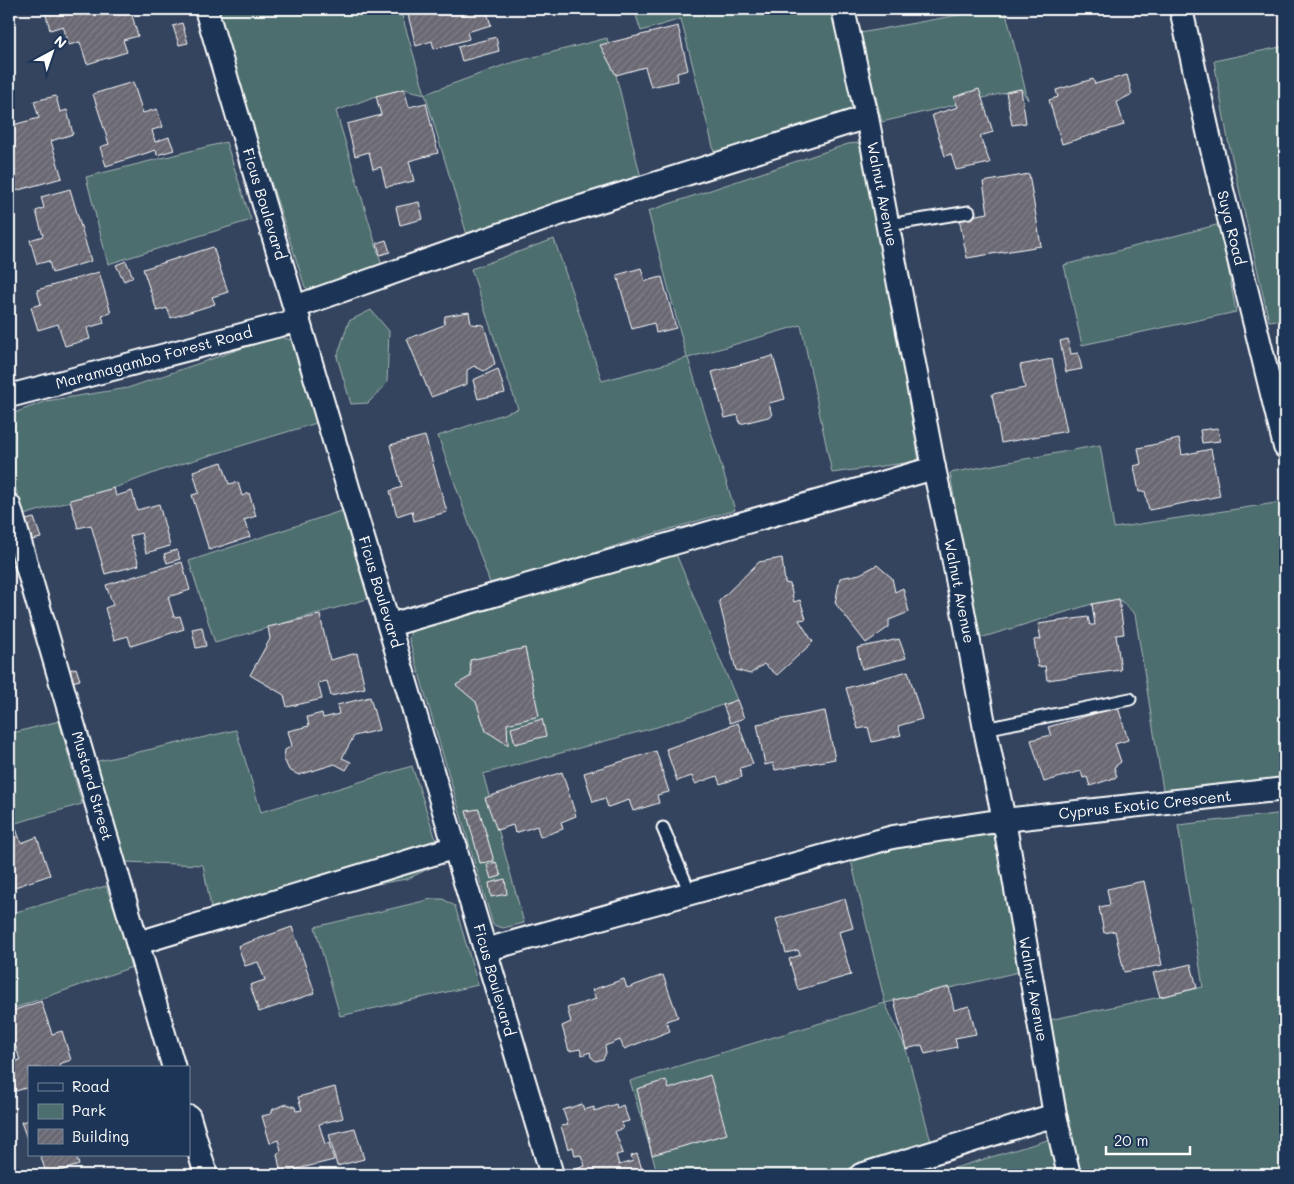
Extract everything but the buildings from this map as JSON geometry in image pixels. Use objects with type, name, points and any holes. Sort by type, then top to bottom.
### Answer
[{"type":"street","name":"Ficus Boulevard","points":[[206,9],[552,1175]]},
{"type":"street","name":"Walnut Avenue","points":[[843,9],[868,117],[934,468],[1004,820],[1055,1115],[1069,1175]]},
{"type":"street","name":"Suya Road","points":[[1181,9],[1211,145],[1285,447]]},
{"type":"street","name":"Maramagambo Forest Road","points":[[9,396],[297,314],[559,214],[868,117]]},
{"type":"street","points":[[390,625],[934,468]]},
{"type":"street","name":"Mustard Street","points":[[9,505],[173,1066]]},
{"type":"street","name":"Cyprus Exotic Crescent","points":[[485,950],[893,838],[1004,820],[1285,789]]},
{"type":"street","points":[[138,943],[456,847]]},
{"type":"street","points":[[861,1175],[1055,1115]]},
{"type":"street","points":[[190,1119],[206,1175]]},
{"type":"lane","points":[[888,225],[969,212]]},
{"type":"lane","points":[[985,729],[1130,698]]},
{"type":"lane","points":[[663,828],[690,893]]},
{"type":"green space","points":[[215,9],[400,9],[425,94],[404,89],[376,96],[336,111],[383,269],[312,291],[305,287]]},
{"type":"green space","points":[[634,9],[835,9],[859,115],[716,159],[681,19],[641,31]]},
{"type":"green space","points":[[991,9],[1005,9],[1028,100],[1021,89],[882,122],[860,33]]},
{"type":"green space","points":[[607,38],[642,182],[468,238],[425,94],[507,64]]},
{"type":"green space","points":[[1285,46],[1285,319],[1269,321],[1228,140],[1214,61]]},
{"type":"green space","points":[[226,142],[251,220],[108,264],[86,177]]},
{"type":"green space","points":[[858,143],[866,152],[919,461],[832,473],[801,325],[688,358],[735,510],[643,537],[491,586],[438,436],[518,409],[471,269],[554,239],[602,381],[687,358],[648,211],[848,144]]},
{"type":"green space","points":[[1220,224],[1236,312],[1082,345],[1064,265]]},
{"type":"green space","points":[[371,310],[389,331],[387,383],[368,403],[351,404],[337,357],[349,321]]},
{"type":"green space","points":[[277,336],[298,342],[323,421],[165,469],[114,488],[24,515],[9,467],[9,415],[46,401],[128,388]]},
{"type":"green space","points":[[1100,445],[1114,528],[1282,502],[1285,513],[1285,783],[1163,790],[1135,614],[1119,599],[1092,604],[977,639],[950,473]]},
{"type":"green space","points":[[347,509],[374,597],[215,643],[189,561]]},
{"type":"green space","points":[[676,554],[737,700],[657,727],[483,774],[524,923],[503,928],[493,925],[409,639],[412,626]]},
{"type":"green space","points":[[59,721],[82,804],[9,825],[9,734]]},
{"type":"green space","points":[[236,730],[261,812],[412,766],[440,852],[428,869],[407,879],[292,898],[213,918],[203,865],[125,862],[94,762]]},
{"type":"green space","points":[[1285,813],[1285,1175],[1236,1175],[1234,1169],[1206,1175],[1080,1175],[1049,1020],[1203,987],[1178,825]]},
{"type":"green space","points":[[983,834],[995,835],[1023,971],[885,1003],[850,856]]},
{"type":"green space","points":[[106,886],[135,966],[9,1010],[9,914]]},
{"type":"green space","points":[[432,899],[443,899],[455,906],[478,985],[340,1016],[315,927]]},
{"type":"green space","points":[[885,1003],[906,1049],[935,1156],[864,1175],[658,1175],[630,1081]]},
{"type":"green space","points":[[1051,1139],[1058,1175],[938,1175],[938,1173]]}]
